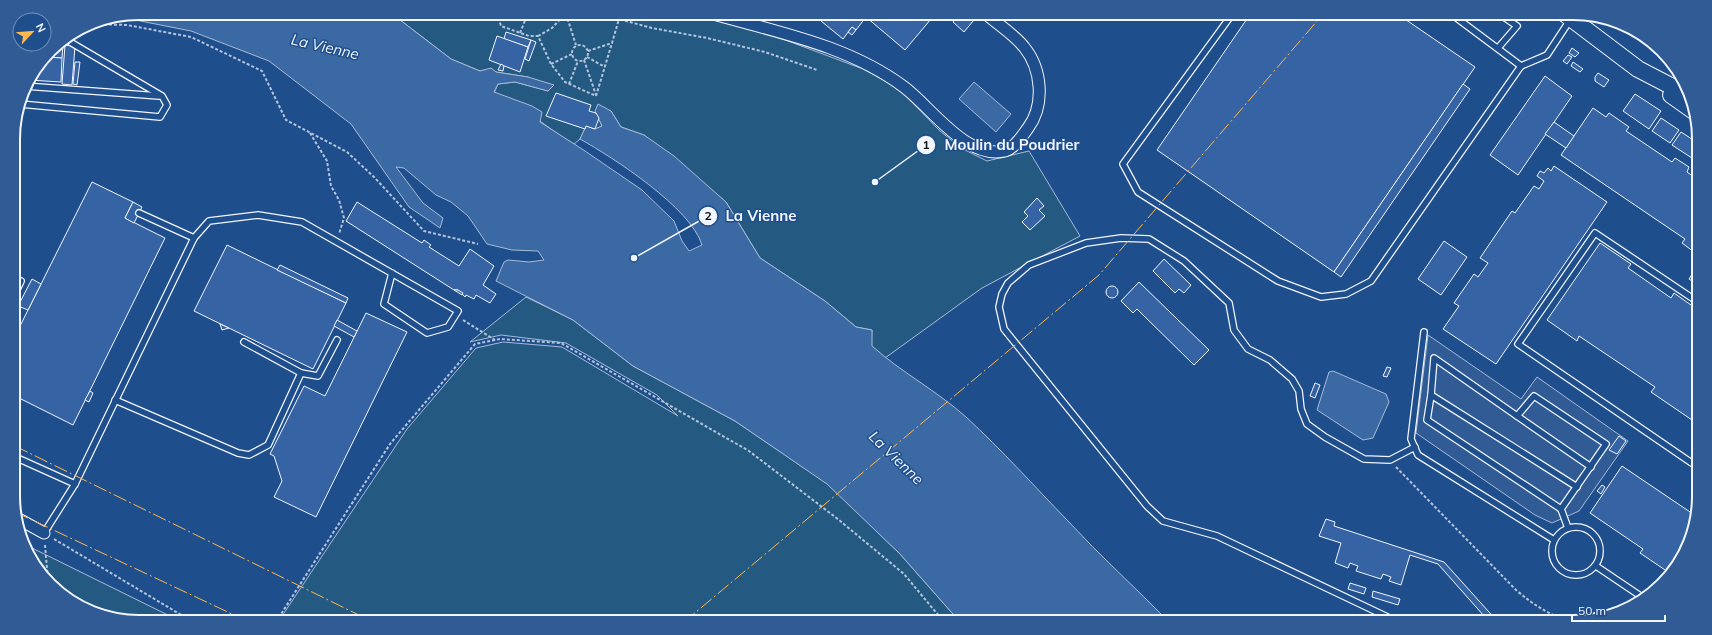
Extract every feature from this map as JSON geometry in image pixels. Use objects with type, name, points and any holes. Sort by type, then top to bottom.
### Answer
[{"type":"main road","points":[[1573,20],[1638,69],[1683,92]]},
{"type":"main road","points":[[1653,78],[1668,93],[1688,107]]},
{"type":"street","points":[[734,20],[829,47],[855,58],[904,87],[951,132],[985,151],[1005,151],[1018,142],[1032,122],[1039,97],[1038,75],[1024,47],[993,20]]},
{"type":"street","points":[[23,521],[44,533]]},
{"type":"lane","points":[[1228,20],[1123,164],[1138,192],[1278,281],[1321,297],[1346,294],[1371,281],[1521,66],[1547,55],[1566,20]]},
{"type":"lane","points":[[1460,20],[1521,66]]},
{"type":"lane","points":[[1498,48],[1517,26],[1508,20]]},
{"type":"lane","points":[[25,104],[160,117],[167,105],[162,96],[70,42]]},
{"type":"lane","points":[[32,86],[162,96]]},
{"type":"lane","points":[[139,213],[194,238]]},
{"type":"lane","points":[[44,533],[75,484],[194,238],[209,221],[258,215],[302,222],[336,242],[392,273],[458,311],[448,327],[427,333],[384,304],[392,273]]},
{"type":"lane","points":[[1692,298],[1595,233],[1518,344],[1692,463]]},
{"type":"lane","points":[[1383,615],[1217,536],[1163,521],[1147,506],[1004,329],[999,307],[1002,294],[1008,283],[1029,265],[1086,243],[1121,238],[1149,239],[1184,261],[1229,303],[1234,330],[1248,349],[1270,360],[1292,379],[1300,391],[1301,409],[1307,424],[1325,437],[1364,459],[1390,460],[1415,447]]},
{"type":"lane","points":[[1424,332],[1411,439],[1418,455],[1554,540]]},
{"type":"lane","points":[[244,342],[302,373],[318,376],[337,340]]},
{"type":"lane","points":[[1568,528],[1561,509],[1426,420],[1431,395],[1434,358],[1590,467]]},
{"type":"lane","points":[[115,400],[238,453],[250,455],[268,445],[302,373]]},
{"type":"lane","points":[[1431,395],[1577,487]]},
{"type":"lane","points":[[1517,416],[1534,396],[1606,444],[1561,509]]},
{"type":"lane","points":[[20,459],[75,484]]},
{"type":"lane","points":[[1568,528],[1583,528],[1596,536],[1601,551],[1596,566],[1585,574],[1570,575],[1558,567],[1552,554],[1554,540],[1568,528]]},
{"type":"lane","points":[[1596,566],[1638,595]]},
{"type":"path","points":[[499,20],[501,26],[529,36],[538,36],[552,28],[559,20]]},
{"type":"path","points":[[520,33],[525,20]]},
{"type":"path","points":[[568,20],[576,45]]},
{"type":"path","points":[[596,96],[619,20]]},
{"type":"path","points":[[623,20],[765,52],[816,70]]},
{"type":"path","points":[[107,24],[127,25],[191,37],[262,71],[286,120],[347,152],[374,177],[424,231],[478,244]]},
{"type":"path","points":[[538,36],[551,64],[565,82],[596,96]]},
{"type":"path","points":[[588,51],[612,43]]},
{"type":"path","points":[[576,45],[585,46],[588,51],[587,57],[584,60],[578,61]]},
{"type":"path","points":[[576,45],[572,49],[572,54],[578,61]]},
{"type":"path","points":[[551,64],[572,54]]},
{"type":"path","points":[[587,57],[605,67]]},
{"type":"path","points":[[584,60],[596,96]]},
{"type":"path","points":[[570,84],[578,61]]},
{"type":"path","points":[[309,132],[327,161],[331,186],[339,200],[344,218],[336,242]]},
{"type":"path","points":[[455,314],[495,340]]},
{"type":"path","points":[[280,615],[390,444],[475,344],[495,340],[561,343],[749,451],[839,520],[904,574],[938,615]]},
{"type":"path","points":[[1390,460],[1516,590],[1534,605],[1551,615]]},
{"type":"path","points":[[44,533],[47,571]]},
{"type":"path","points":[[44,533],[181,615]]},
{"type":"shaded area","points":[[400,20],[732,20],[863,69],[885,81],[904,94],[940,131],[961,148],[987,161],[1029,151],[1080,236],[982,288],[885,358],[871,346],[872,330],[856,327],[825,301],[760,258],[726,202],[644,135],[621,127],[611,111],[596,113],[602,126],[595,129],[586,126],[580,139],[574,144],[514,103],[494,93],[498,84],[515,82],[548,91],[528,77],[496,72],[491,69],[480,71],[451,59]]},
{"type":"shaded area","points":[[526,297],[573,320],[633,366],[735,421],[828,484],[900,554],[954,615],[283,615],[407,429],[476,348],[503,342],[562,347],[678,416],[657,395],[566,343],[501,335],[470,342]]},
{"type":"shaded area","points":[[1428,335],[1521,399],[1537,377],[1628,441],[1579,511],[1552,523],[1535,515],[1416,433]]},
{"type":"shaded area","points":[[31,548],[168,615],[131,615],[116,613],[86,603],[73,595],[50,574],[40,562]]},
{"type":"water","points":[[135,20],[400,20],[451,59],[480,71],[491,68],[496,72],[528,77],[554,85],[548,91],[515,82],[498,84],[494,92],[532,106],[542,112],[540,122],[642,190],[674,221],[682,241],[689,251],[702,245],[695,231],[668,200],[631,171],[580,139],[586,126],[595,129],[602,126],[595,111],[598,104],[611,111],[621,127],[644,135],[674,156],[726,202],[760,258],[825,301],[856,327],[872,330],[872,346],[966,417],[1162,615],[954,615],[900,554],[827,484],[735,421],[633,366],[573,320],[496,281],[504,262],[508,260],[529,262],[544,260],[538,251],[512,250],[487,244],[468,216],[451,202],[436,195],[404,168],[396,167],[423,203],[443,218],[440,228],[409,207],[351,124],[269,61],[191,31]]},
{"type":"water","points":[[974,82],[1011,114],[996,132],[959,99]]},
{"type":"water","points":[[1333,371],[1386,394],[1389,402],[1373,438],[1363,440],[1317,410],[1329,372]]},
{"type":"building","points":[[864,20],[856,30],[852,27],[843,39],[821,21]]},
{"type":"building","points":[[870,20],[930,20],[905,50]]},
{"type":"building","points":[[955,20],[974,20],[964,32],[953,22]]},
{"type":"building","points":[[1246,20],[1406,20],[1475,67],[1334,272],[1157,150]]},
{"type":"building","points":[[852,27],[856,30],[852,35],[848,32]]},
{"type":"building","points":[[506,32],[531,40],[528,47],[504,39]]},
{"type":"building","points":[[497,36],[528,47],[520,72],[489,60]]},
{"type":"building","points":[[531,40],[536,42],[529,61],[525,59]]},
{"type":"building","points":[[67,45],[75,46],[72,85],[62,84],[65,47]]},
{"type":"building","points":[[1572,48],[1579,53],[1575,57],[1569,53]]},
{"type":"building","points":[[63,49],[62,58],[53,57],[55,55]]},
{"type":"building","points":[[1568,55],[1572,57],[1567,64],[1563,61]]},
{"type":"building","points":[[53,57],[62,58],[61,82],[35,80]]},
{"type":"building","points":[[75,62],[80,62],[77,85],[73,84]]},
{"type":"building","points":[[1573,62],[1583,69],[1580,72],[1571,66]]},
{"type":"building","points":[[501,64],[504,66],[503,71],[498,70]]},
{"type":"building","points":[[1598,73],[1609,80],[1604,87],[1595,81],[1595,77]]},
{"type":"building","points":[[1545,76],[1572,96],[1518,175],[1490,155]]},
{"type":"building","points":[[1463,84],[1470,89],[1341,277],[1334,272]]},
{"type":"building","points":[[556,93],[591,105],[589,111],[596,113],[599,118],[595,129],[586,126],[585,129],[546,116]]},
{"type":"building","points":[[1635,94],[1661,111],[1649,129],[1623,111]]},
{"type":"building","points":[[1593,108],[1606,117],[1609,113],[1629,127],[1626,131],[1672,162],[1675,158],[1689,167],[1687,172],[1692,176],[1692,250],[1682,243],[1685,239],[1561,155]]},
{"type":"building","points":[[1661,118],[1679,130],[1670,143],[1652,131]]},
{"type":"building","points":[[1554,122],[1574,136],[1566,148],[1545,134]]},
{"type":"building","points":[[1681,132],[1692,139],[1692,158],[1672,145]]},
{"type":"building","points":[[1554,166],[1607,202],[1496,364],[1443,329],[1459,306],[1454,303],[1474,274],[1478,277],[1488,263],[1480,258],[1512,211],[1515,213],[1534,186],[1539,189],[1544,181],[1537,176],[1540,171],[1544,173],[1548,168],[1551,171]]},
{"type":"building","points":[[92,182],[133,202],[125,218],[165,238],[73,425],[20,398],[20,326]]},
{"type":"building","points":[[1037,198],[1044,206],[1039,210],[1045,216],[1030,230],[1022,222],[1028,216],[1024,212]]},
{"type":"building","points":[[133,202],[142,207],[134,223],[125,218]]},
{"type":"building","points":[[357,202],[422,243],[424,240],[431,245],[429,247],[459,266],[470,249],[494,266],[483,285],[496,294],[490,303],[476,295],[474,299],[466,295],[465,297],[458,290],[454,290],[346,221]]},
{"type":"building","points":[[1444,241],[1467,257],[1441,295],[1418,279]]},
{"type":"building","points":[[1600,243],[1631,264],[1628,268],[1671,298],[1674,293],[1692,306],[1692,420],[1651,392],[1655,387],[1579,336],[1577,341],[1547,320]]},
{"type":"building","points":[[227,245],[346,303],[313,369],[194,311]]},
{"type":"building","points":[[1164,259],[1191,285],[1184,293],[1179,289],[1175,293],[1153,271]]},
{"type":"building","points":[[280,265],[348,298],[346,303],[277,270]]},
{"type":"building","points":[[1692,274],[1692,281],[1689,279]]},
{"type":"building","points":[[32,279],[41,284],[28,310],[20,307],[20,302]]},
{"type":"building","points":[[1139,282],[1209,350],[1194,365],[1137,309],[1133,313],[1121,301]]},
{"type":"building","points":[[1112,286],[1116,288],[1118,292],[1116,296],[1112,298],[1108,296],[1106,292],[1108,288]]},
{"type":"building","points":[[454,290],[458,290],[463,293],[462,295]]},
{"type":"building","points":[[366,313],[407,332],[316,517],[274,497],[282,481],[274,456],[270,454],[304,386],[325,396]]},
{"type":"building","points":[[337,320],[357,331],[354,337],[334,326]]},
{"type":"building","points":[[220,324],[229,328],[222,330]]},
{"type":"building","points":[[1387,367],[1391,368],[1387,377],[1383,376]]},
{"type":"building","points":[[1315,383],[1320,385],[1315,398],[1310,396]]},
{"type":"building","points":[[90,391],[93,393],[89,402],[85,400]]},
{"type":"building","points":[[1619,436],[1626,441],[1617,454],[1609,450]]},
{"type":"building","points":[[1622,466],[1691,513],[1686,534],[1680,549],[1665,570],[1640,553],[1643,549],[1590,513]]},
{"type":"building","points":[[1602,485],[1605,487],[1601,494],[1597,491]]},
{"type":"building","points":[[1326,519],[1335,522],[1334,526],[1444,562],[1492,615],[1483,615],[1438,564],[1410,555],[1401,585],[1389,581],[1391,577],[1383,574],[1381,579],[1356,571],[1358,566],[1350,563],[1348,568],[1335,563],[1341,543],[1319,536]]},
{"type":"building","points":[[1350,583],[1366,588],[1364,594],[1348,589]]},
{"type":"building","points":[[1373,591],[1400,599],[1398,605],[1372,597]]},
{"type":"power","points":[[692,615],[1099,275],[1318,20]]},
{"type":"power","points":[[20,448],[359,615]]},
{"type":"power","points":[[21,515],[234,615]]},
{"type":"place","name":"Moulin du Poudrier","points":[[875,182]]},
{"type":"place","name":"La Vienne","points":[[634,258]]}]
